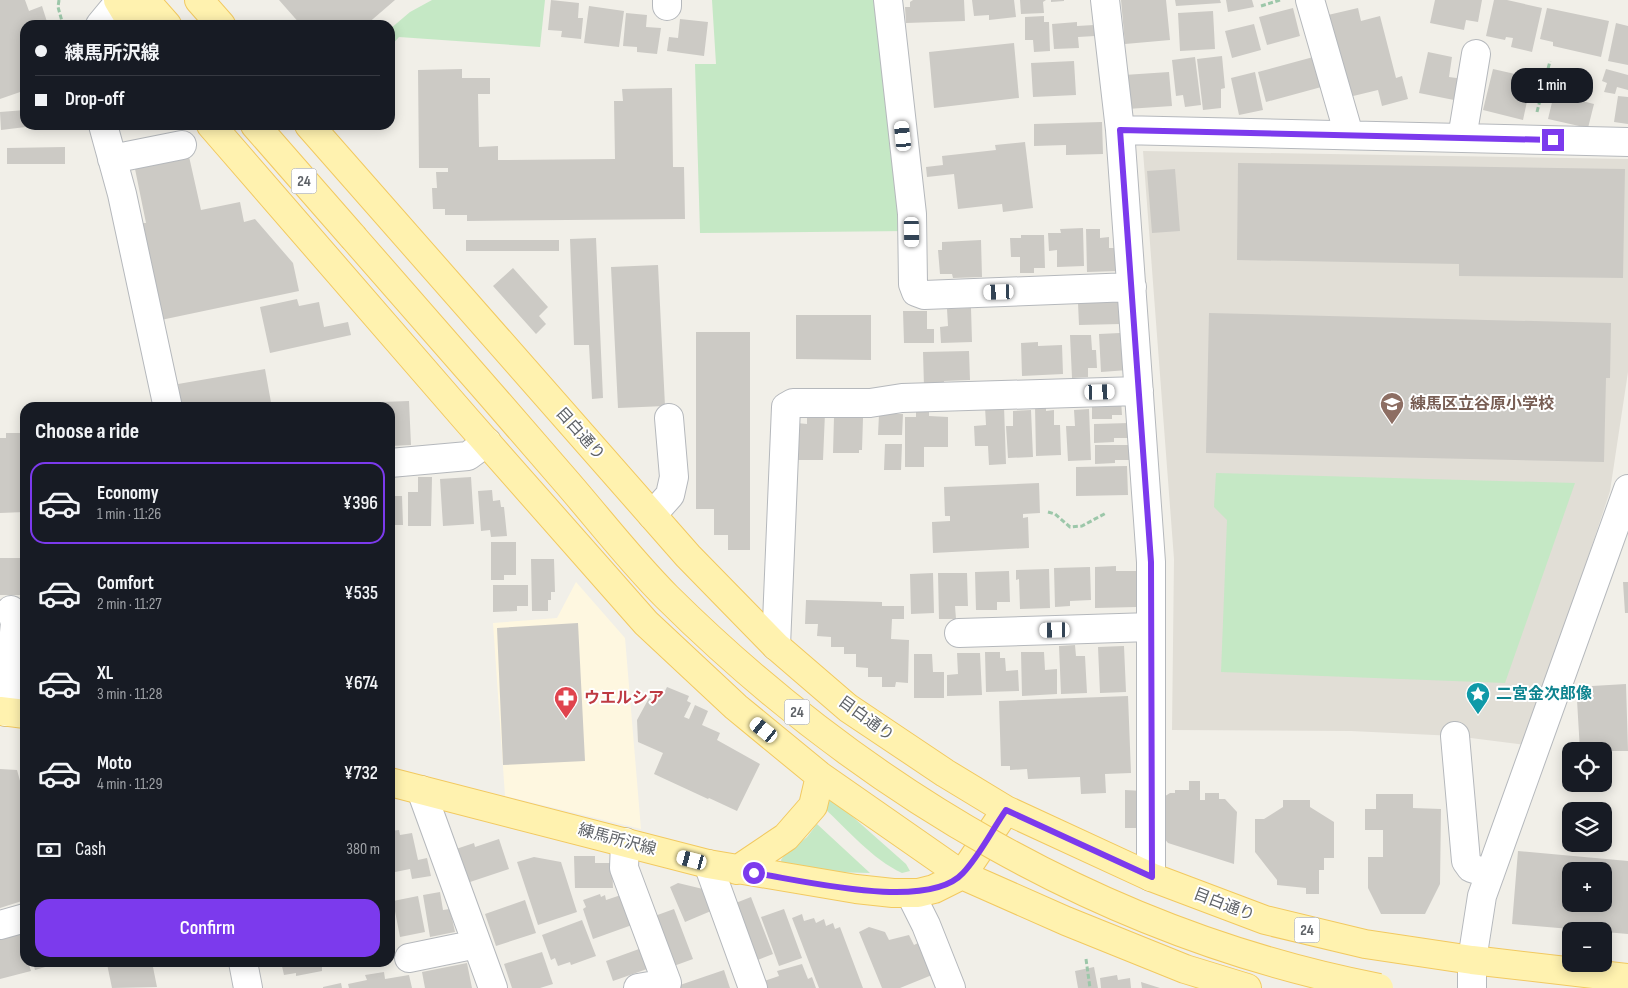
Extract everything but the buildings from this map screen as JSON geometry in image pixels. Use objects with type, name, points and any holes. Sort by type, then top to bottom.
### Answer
[{"type":"main road","points":[[199,0],[217,20]]},
{"type":"main road","points":[[127,1],[132,20]]},
{"type":"main road","points":[[127,1],[158,20]]},
{"type":"main road","name":"24","points":[[215,130],[646,622],[736,707],[820,776],[962,875],[1072,924],[1186,979],[1247,988]]},
{"type":"main road","name":"24","points":[[259,130],[665,594],[748,672],[840,746],[920,801],[996,848],[1068,886],[1152,921],[1241,952],[1339,980],[1378,988]]},
{"type":"main road","name":"目白通り","points":[[313,130],[688,556],[776,646],[848,708],[945,773],[1006,810],[1152,877],[1264,920],[1365,944],[1472,960],[1628,978]]},
{"type":"main road","points":[[737,870],[786,837],[813,806],[820,776]]},
{"type":"main road","name":"練馬所沢線","points":[[395,783],[737,870],[856,889],[910,893],[934,889],[962,875]]},
{"type":"main road","points":[[962,875],[1006,810]]},
{"type":"street","points":[[888,0],[912,214],[913,284],[916,292],[924,295],[1132,286]]},
{"type":"street","points":[[1105,0],[1120,130],[1151,562],[1152,877]]},
{"type":"street","points":[[1310,0],[1349,135]]},
{"type":"street","points":[[106,20],[127,1]]},
{"type":"street","points":[[1462,138],[1476,54]]},
{"type":"street","points":[[104,130],[154,337],[167,402]]},
{"type":"street","points":[[1120,130],[1628,142]]},
{"type":"street","points":[[112,159],[182,145]]},
{"type":"street","points":[[776,646],[784,413],[786,407],[793,403],[870,403],[902,398],[1139,391]]},
{"type":"street","points":[[652,515],[670,494],[674,477],[669,418]]},
{"type":"street","points":[[395,463],[468,456],[487,442]]},
{"type":"street","points":[[1472,988],[1472,960],[1482,896],[1628,489]]},
{"type":"street","points":[[10,712],[15,623],[11,610]]},
{"type":"street","points":[[959,633],[1151,627]]},
{"type":"street","points":[[1455,736],[1466,861],[1471,868],[1490,874]]},
{"type":"street","points":[[422,790],[492,988]]},
{"type":"street","points":[[625,842],[624,868],[668,986],[638,988]]},
{"type":"street","points":[[708,864],[753,988]]},
{"type":"street","points":[[910,893],[926,925],[951,988]]},
{"type":"street","points":[[0,925],[20,919]]},
{"type":"street","points":[[409,958],[477,944]]},
{"type":"street","points":[[244,967],[248,988]]},
{"type":"path","points":[[60,0],[58,7],[62,20]]},
{"type":"path","points":[[1260,6],[1280,0]]},
{"type":"path","points":[[1534,140],[1533,130],[1550,61]]},
{"type":"path","points":[[1048,512],[1055,514],[1070,528],[1082,526],[1106,513]]},
{"type":"path","points":[[1086,958],[1090,988]]},
{"type":"shaded area","name":"練馬区立谷原小学校","points":[[1143,151],[1628,159],[1628,372],[1610,491],[1526,745],[1455,736],[1351,731],[1172,730],[1174,559]]},
{"type":"shaded area","name":"ウエルシア","points":[[576,582],[625,638],[641,829],[505,796],[493,623],[557,618]]},
{"type":"green space","points":[[432,0],[545,0],[540,47],[399,37],[395,41],[395,25],[410,12]]},
{"type":"green space","points":[[712,0],[884,0],[908,231],[700,233],[695,64],[716,64]]},
{"type":"green space","points":[[1216,473],[1575,483],[1505,683],[1221,672],[1227,520],[1214,507]]},
{"type":"green space","points":[[829,799],[836,802],[906,864],[910,871],[902,873],[891,867],[861,844],[824,808]]},
{"type":"green space","points":[[817,824],[870,873],[832,872],[782,864],[781,860],[783,857],[807,837]]},
{"type":"place","name":"練馬区立谷原小学校","points":[[1392,425]]},
{"type":"place","name":"二宮金次郎像","points":[[1478,715]]},
{"type":"place","name":"ウエルシア","points":[[566,719]]},
{"type":"route","points":[[754,873],[856,889],[893,893],[918,893],[934,889],[962,875],[1006,810],[1152,877],[1151,562],[1120,130],[1553,140]]}]
